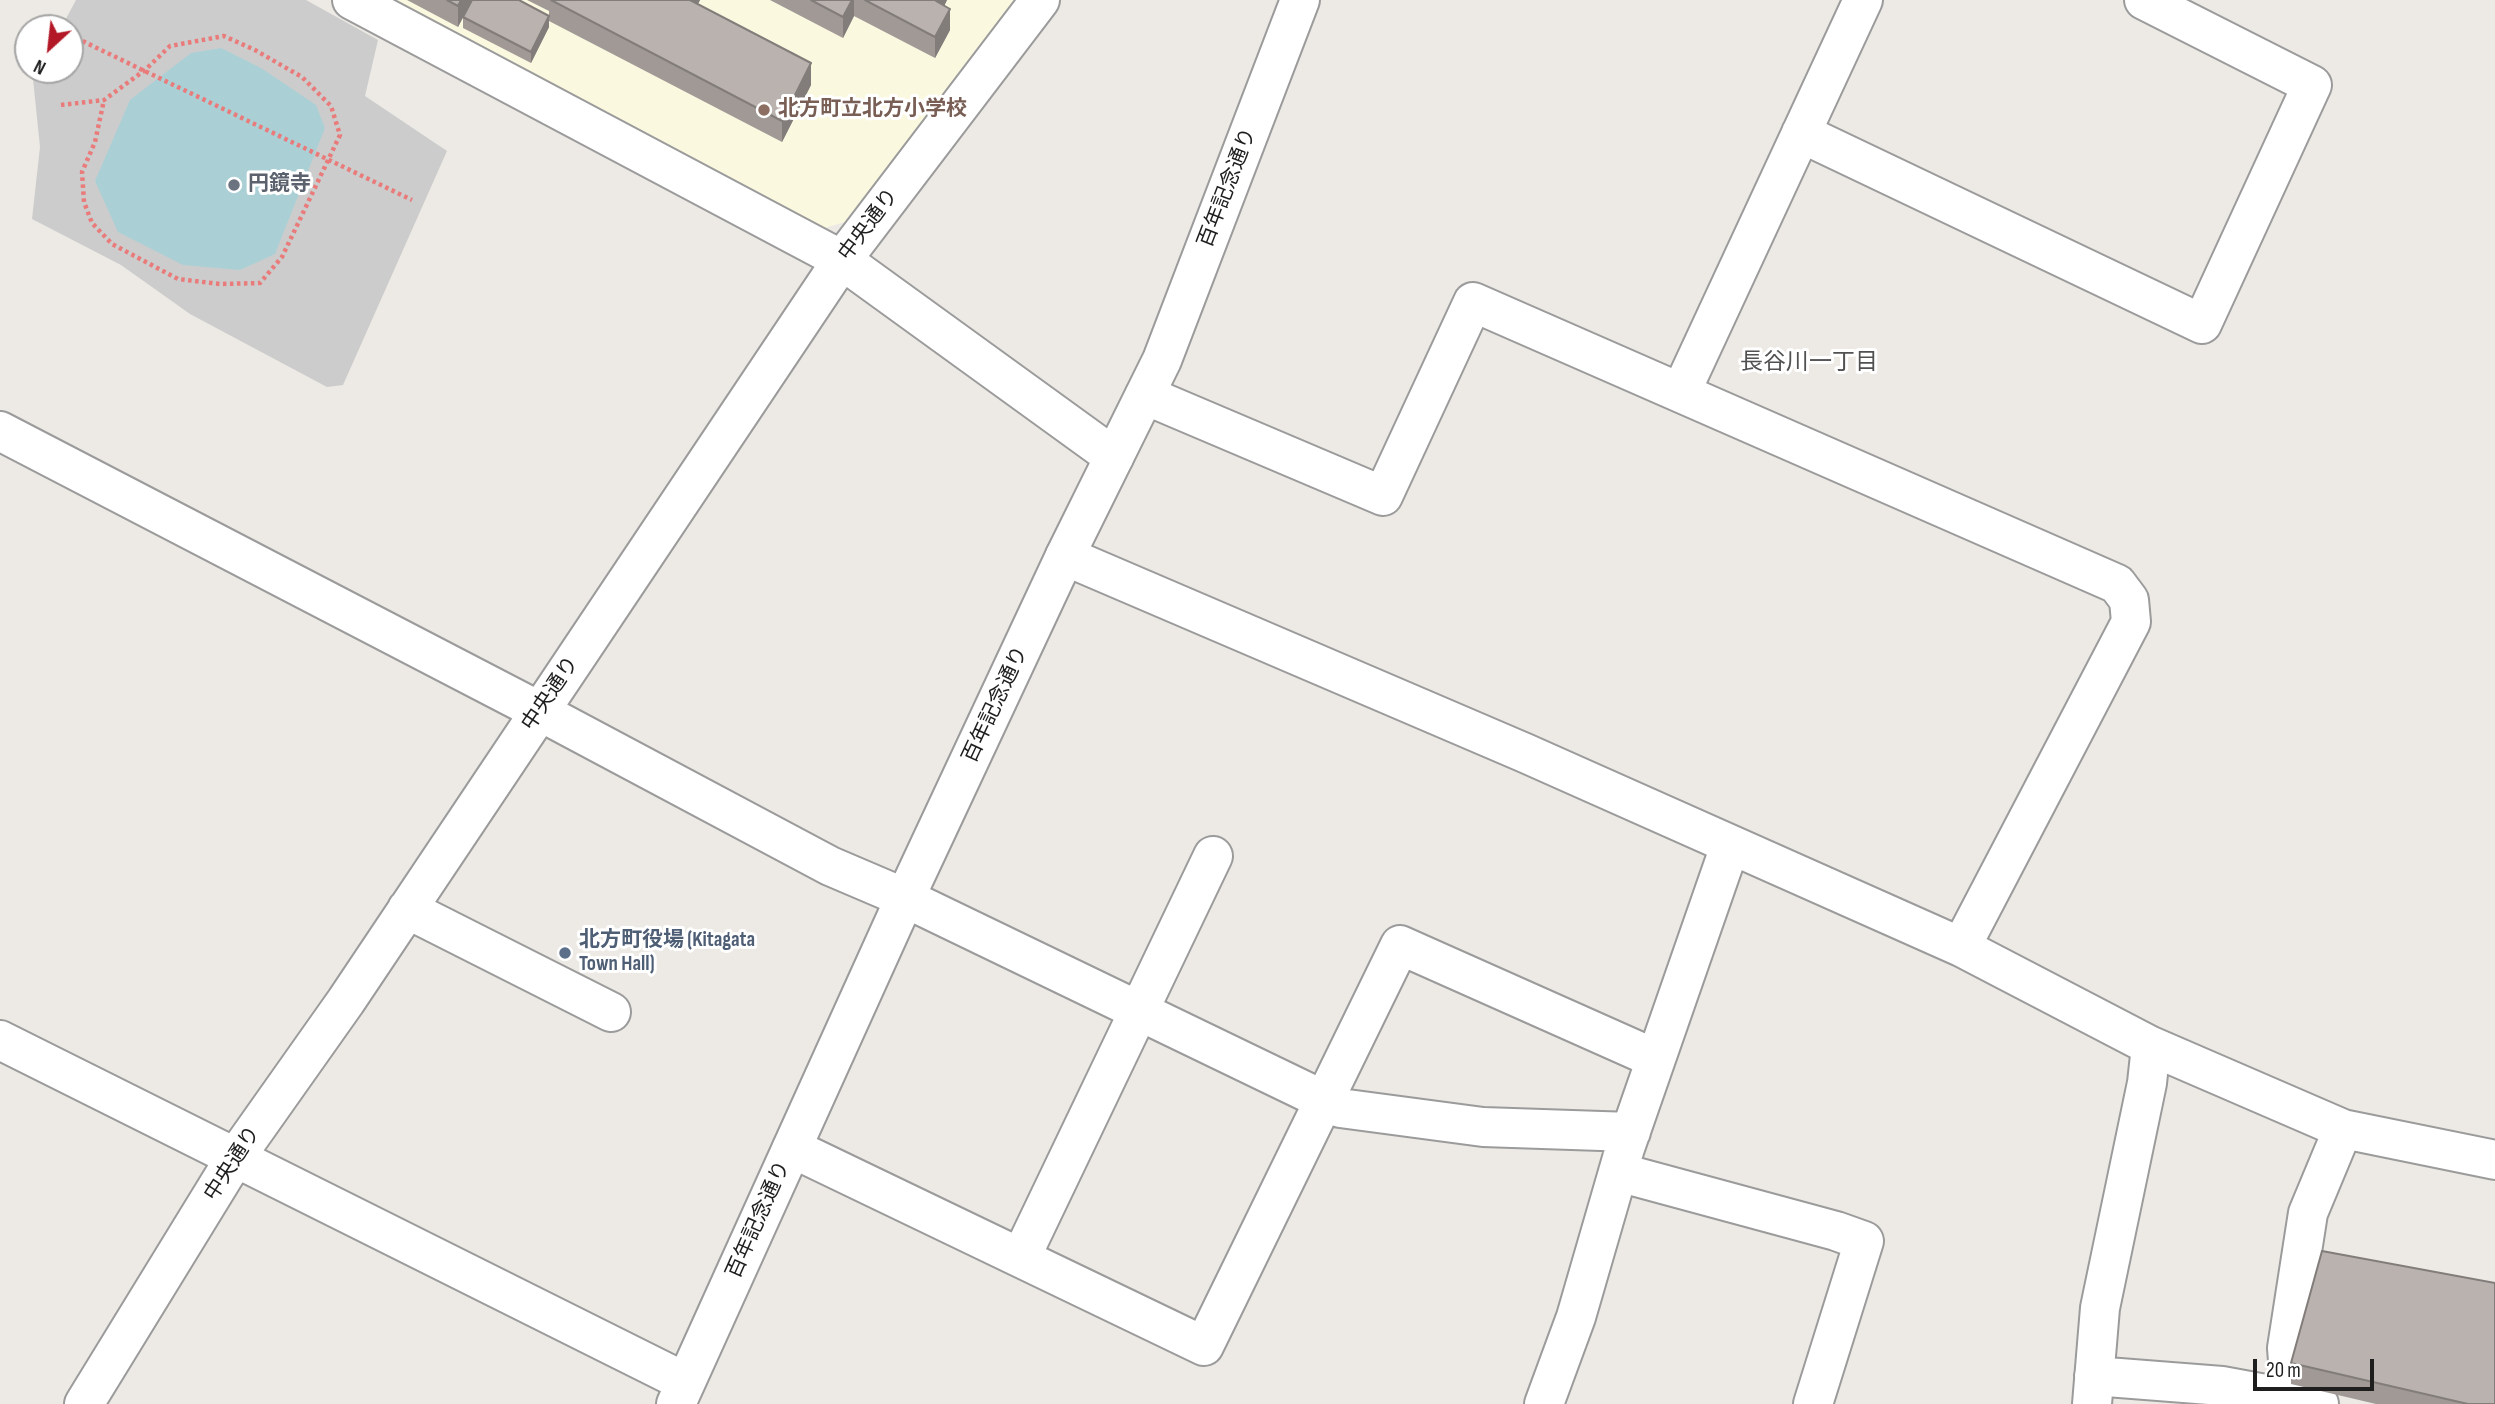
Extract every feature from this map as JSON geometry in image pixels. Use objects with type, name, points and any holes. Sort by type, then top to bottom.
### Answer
[{"type":"street","points":[[352,0],[842,260],[1114,457]]},
{"type":"street","name":"中央通り","points":[[84,1404],[235,1158],[407,909],[842,260],[1040,0]]},
{"type":"street","name":"百年記念通り","points":[[681,1393],[905,898],[1065,556],[1162,360],[1300,0]]},
{"type":"street","points":[[1681,393],[1863,0]]},
{"type":"street","points":[[1801,133],[2202,324],[2312,85],[2144,0]]},
{"type":"street","points":[[1144,395],[1382,496],[1473,302],[2117,584],[2129,600],[2131,622],[1961,947]]},
{"type":"street","points":[[0,431],[539,711],[830,866],[905,898],[1340,1108],[1483,1127],[1631,1132]]},
{"type":"street","points":[[1065,556],[1512,748],[1961,947],[2151,1046],[2343,1129],[2495,1160]]},
{"type":"street","points":[[1544,1404],[1576,1317],[1631,1132],[1730,846]]},
{"type":"street","points":[[1021,1257],[1213,856]]},
{"type":"street","points":[[407,909],[611,1012]]},
{"type":"street","points":[[792,1147],[1204,1346],[1400,945],[1656,1059]]},
{"type":"street","points":[[0,1040],[235,1158],[681,1393]]},
{"type":"street","points":[[2151,1046],[2147,1083],[2100,1308],[2093,1390],[2222,1385],[2305,1401],[2287,1348],[2308,1213],[2343,1129]]},
{"type":"street","points":[[1618,1172],[1864,1241],[1813,1404]]},
{"type":"path","points":[[61,105],[104,100],[145,70],[170,46],[224,36],[302,77],[331,106],[340,135],[282,257],[260,283],[220,284],[178,279],[112,244],[92,223],[84,202],[82,172],[95,142],[104,100]]},
{"type":"path","points":[[84,42],[412,200]]},
{"type":"shaded area","name":"円鏡寺","points":[[76,0],[306,0],[378,40],[365,96],[447,151],[343,385],[327,387],[190,314],[121,265],[32,219],[40,147],[34,84],[84,84],[84,14],[68,14]]},
{"type":"shaded area","name":"北方町立北方小学校","points":[[386,0],[1014,0],[855,219],[821,229]]},
{"type":"water","points":[[221,48],[261,68],[316,105],[325,128],[275,254],[240,270],[183,265],[118,232],[95,181],[130,100],[191,53]]},
{"type":"building","points":[[447,0],[461,0],[458,6]]},
{"type":"building","points":[[472,0],[519,0],[549,16],[531,52],[463,17]]},
{"type":"building","points":[[551,0],[690,0],[811,63],[782,121]]},
{"type":"building","points":[[811,0],[852,0],[843,17]]},
{"type":"building","points":[[865,0],[936,0],[950,9],[935,37]]},
{"type":"building","points":[[2322,1251],[2495,1283],[2495,1404],[2468,1404],[2291,1363]]},
{"type":"place","name":"北方町立北方小学校","points":[[764,110]]},
{"type":"place","name":"円鏡寺","points":[[234,185]]},
{"type":"place","name":"北方町役場 (Kitagata Town Hall)","points":[[565,953]]},
{"type":"district","name":"長谷川一丁目","points":[[1809,363]]}]
